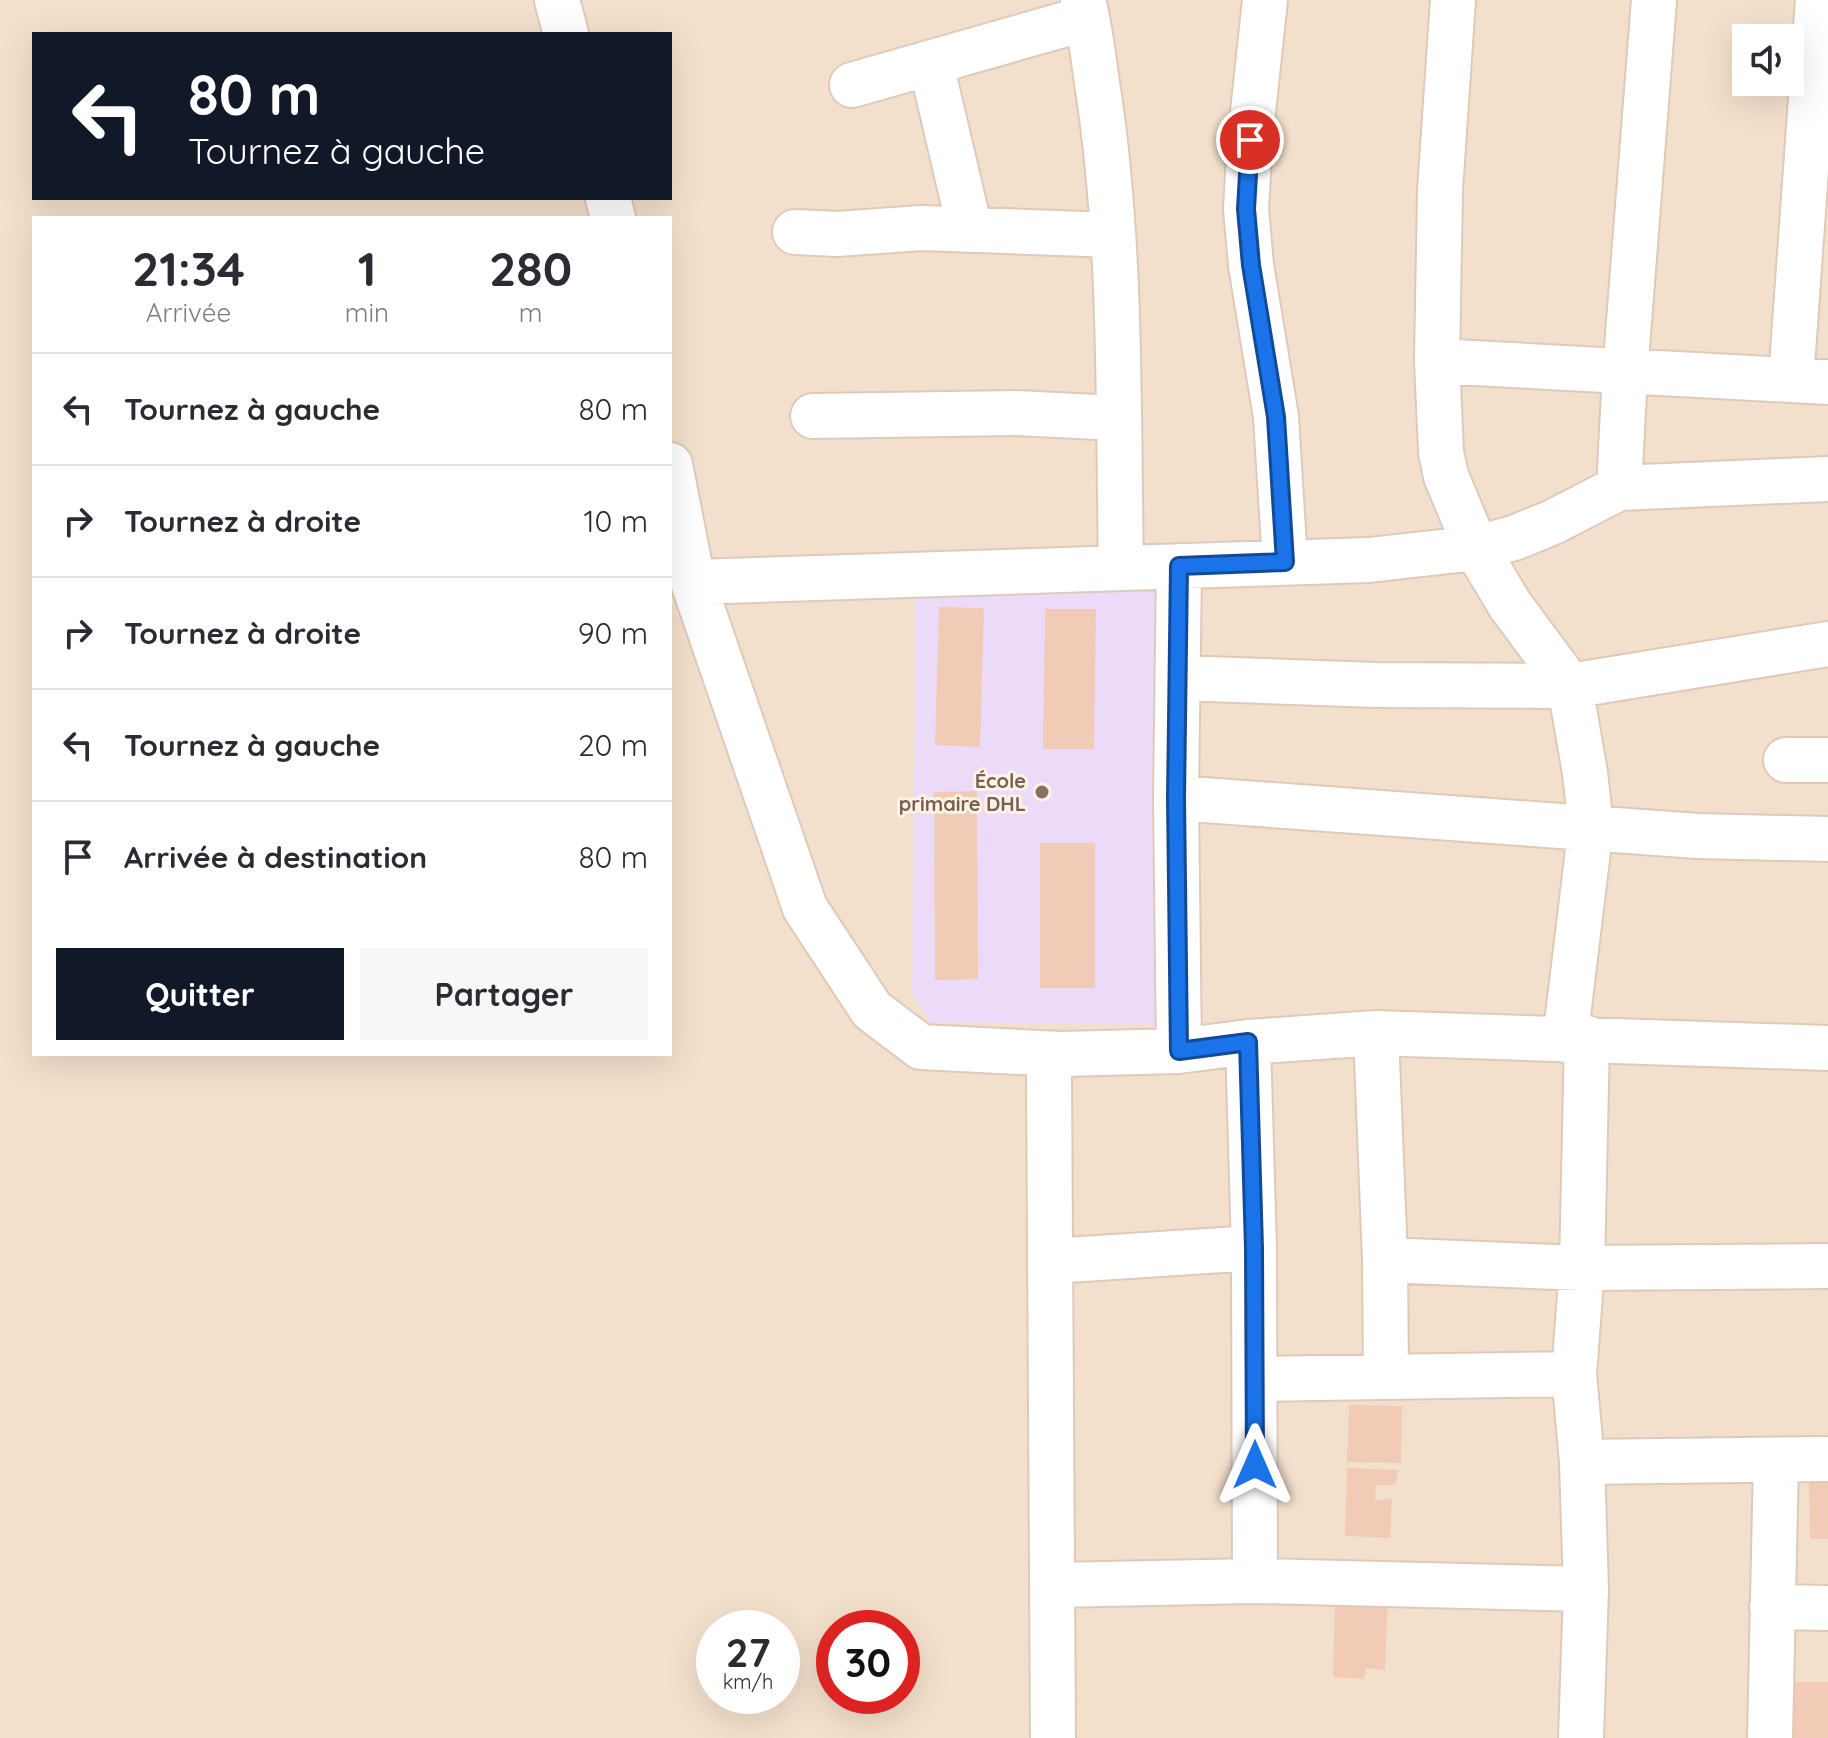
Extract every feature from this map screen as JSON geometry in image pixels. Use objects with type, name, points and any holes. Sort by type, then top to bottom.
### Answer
[{"type":"street","points":[[557,0],[565,32]]},
{"type":"street","points":[[1265,0],[1246,209],[1251,265],[1276,417],[1285,562]]},
{"type":"street","points":[[1453,0],[1440,190],[1437,361],[1443,464],[1457,507],[1476,548],[1510,605],[1570,686],[1591,826],[1576,1039],[1582,1268],[1574,1374],[1582,1462],[1586,1589],[1581,1738]]},
{"type":"street","points":[[1619,488],[1654,0]]},
{"type":"street","points":[[1437,361],[1809,381],[1818,0]]},
{"type":"street","points":[[852,85],[931,64],[1085,9],[1108,158],[1118,310],[1121,568]]},
{"type":"street","points":[[931,64],[970,230]]},
{"type":"street","points":[[795,232],[837,234],[922,228],[1113,235]]},
{"type":"street","points":[[813,416],[1017,413],[1118,418]]},
{"type":"street","points":[[672,475],[693,582],[805,908],[872,1010],[921,1047],[1061,1054],[1179,1051],[1248,1042],[1376,1033],[1828,1048]]},
{"type":"street","points":[[693,582],[1369,560],[1476,548],[1514,538],[1619,488],[1828,479]]},
{"type":"street","points":[[1179,566],[1176,798],[1179,1051]]},
{"type":"street","points":[[1179,678],[1377,685],[1570,686],[1828,644]]},
{"type":"street","points":[[1176,798],[1698,836],[1828,839]]},
{"type":"street","points":[[1376,1033],[1386,1375]]},
{"type":"street","points":[[1248,1042],[1256,1379],[1255,1581]]},
{"type":"street","points":[[1053,1738],[1049,1069],[1061,1054]]},
{"type":"street","points":[[1051,1261],[1254,1248]]},
{"type":"street","points":[[1385,1260],[1582,1268],[1828,1266]]},
{"type":"street","points":[[1256,1379],[1574,1374]]},
{"type":"street","points":[[1582,1462],[1828,1459]]},
{"type":"street","points":[[1770,1738],[1776,1460]]},
{"type":"street","points":[[1053,1585],[1255,1581],[1586,1589]]},
{"type":"street","points":[[1772,1607],[1828,1608]]},
{"type":"shaded area","points":[[0,0],[1828,0],[1828,1738],[0,1738]]},
{"type":"shaded area","name":"École primaire DHL","points":[[916,576],[1150,579],[1170,592],[1168,1025],[931,1023],[912,993]]},
{"type":"building","points":[[939,607],[984,608],[980,747],[935,745]]},
{"type":"building","points":[[1045,609],[1096,609],[1094,749],[1043,749]]},
{"type":"building","points":[[977,791],[978,979],[935,980],[934,792]]},
{"type":"building","points":[[1040,843],[1095,843],[1095,988],[1040,988]]},
{"type":"building","points":[[1349,1405],[1402,1406],[1401,1463],[1347,1462]]},
{"type":"building","points":[[1347,1468],[1398,1470],[1395,1485],[1376,1485],[1375,1500],[1392,1499],[1390,1538],[1345,1536]]},
{"type":"building","points":[[1809,1479],[1828,1479],[1828,1539],[1810,1539]]},
{"type":"building","points":[[1388,1597],[1385,1670],[1366,1668],[1364,1679],[1333,1677],[1335,1598]]},
{"type":"building","points":[[1786,1682],[1828,1682],[1828,1738],[1789,1738]]},
{"type":"place","name":"École primaire DHL","points":[[1042,792]]},
{"type":"route","points":[[1250,140],[1246,209],[1251,265],[1276,417],[1285,562],[1179,566],[1176,798],[1179,1051],[1248,1042],[1254,1248],[1255,1465]]}]
